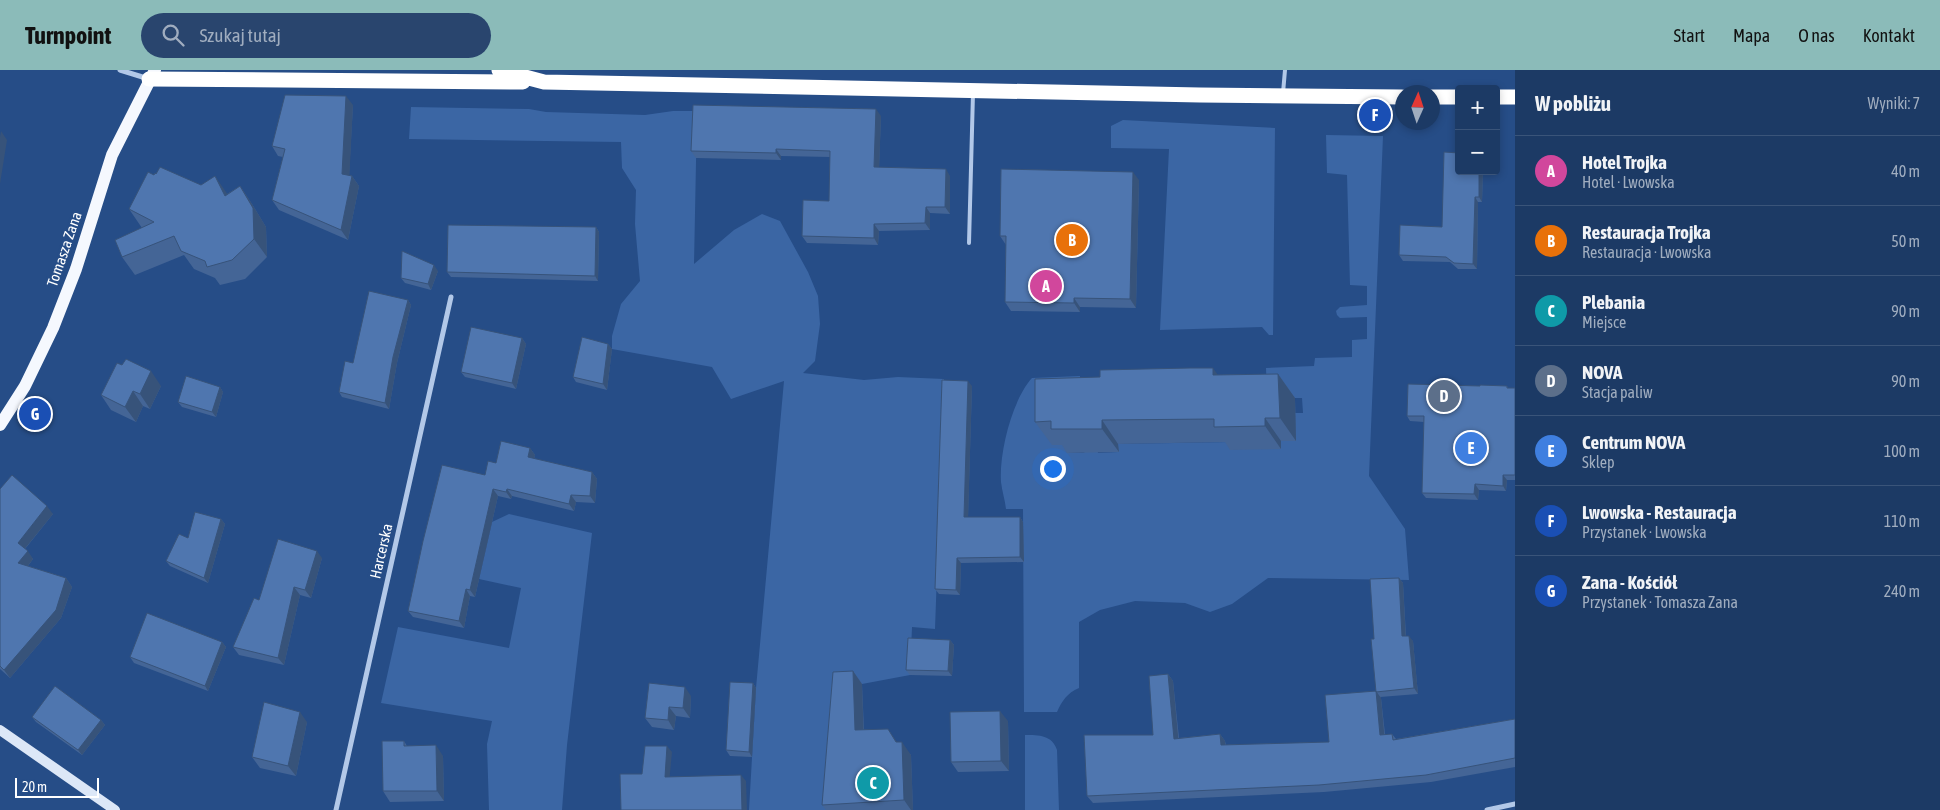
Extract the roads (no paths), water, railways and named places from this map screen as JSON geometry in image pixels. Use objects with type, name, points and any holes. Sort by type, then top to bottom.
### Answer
[{"type":"highway","points":[[499,70],[544,82]]},
{"type":"highway","points":[[152,74],[973,90],[1395,96]]},
{"type":"highway","points":[[1440,97],[1455,97]]},
{"type":"highway","points":[[1500,97],[1515,97]]},
{"type":"main road","points":[[152,74],[164,70]]},
{"type":"main road","name":"Tomasza Zana","points":[[0,425],[24,386],[53,328],[76,269],[112,155],[152,74]]},
{"type":"street","points":[[120,70],[152,74]]},
{"type":"street","name":"Harcerska","points":[[336,810],[451,297]]},
{"type":"street","points":[[0,730],[115,810]]},
{"type":"street","points":[[1487,810],[1515,804]]},
{"type":"lane","points":[[1283,95],[1284,70]]},
{"type":"lane","points":[[969,243],[973,90]]},
{"type":"place","name":"Lwowska - Restauracja","points":[[1375,115]]},
{"type":"place","name":"Restauracja Trojka","points":[[1072,240]]},
{"type":"place","name":"Hotel Trojka","points":[[1046,286]]},
{"type":"place","name":"NOVA","points":[[1444,396]]},
{"type":"place","name":"Zana - Kościół","points":[[35,414]]},
{"type":"place","name":"Centrum NOVA","points":[[1471,448]]},
{"type":"place","name":"Plebania","points":[[873,783]]}]
